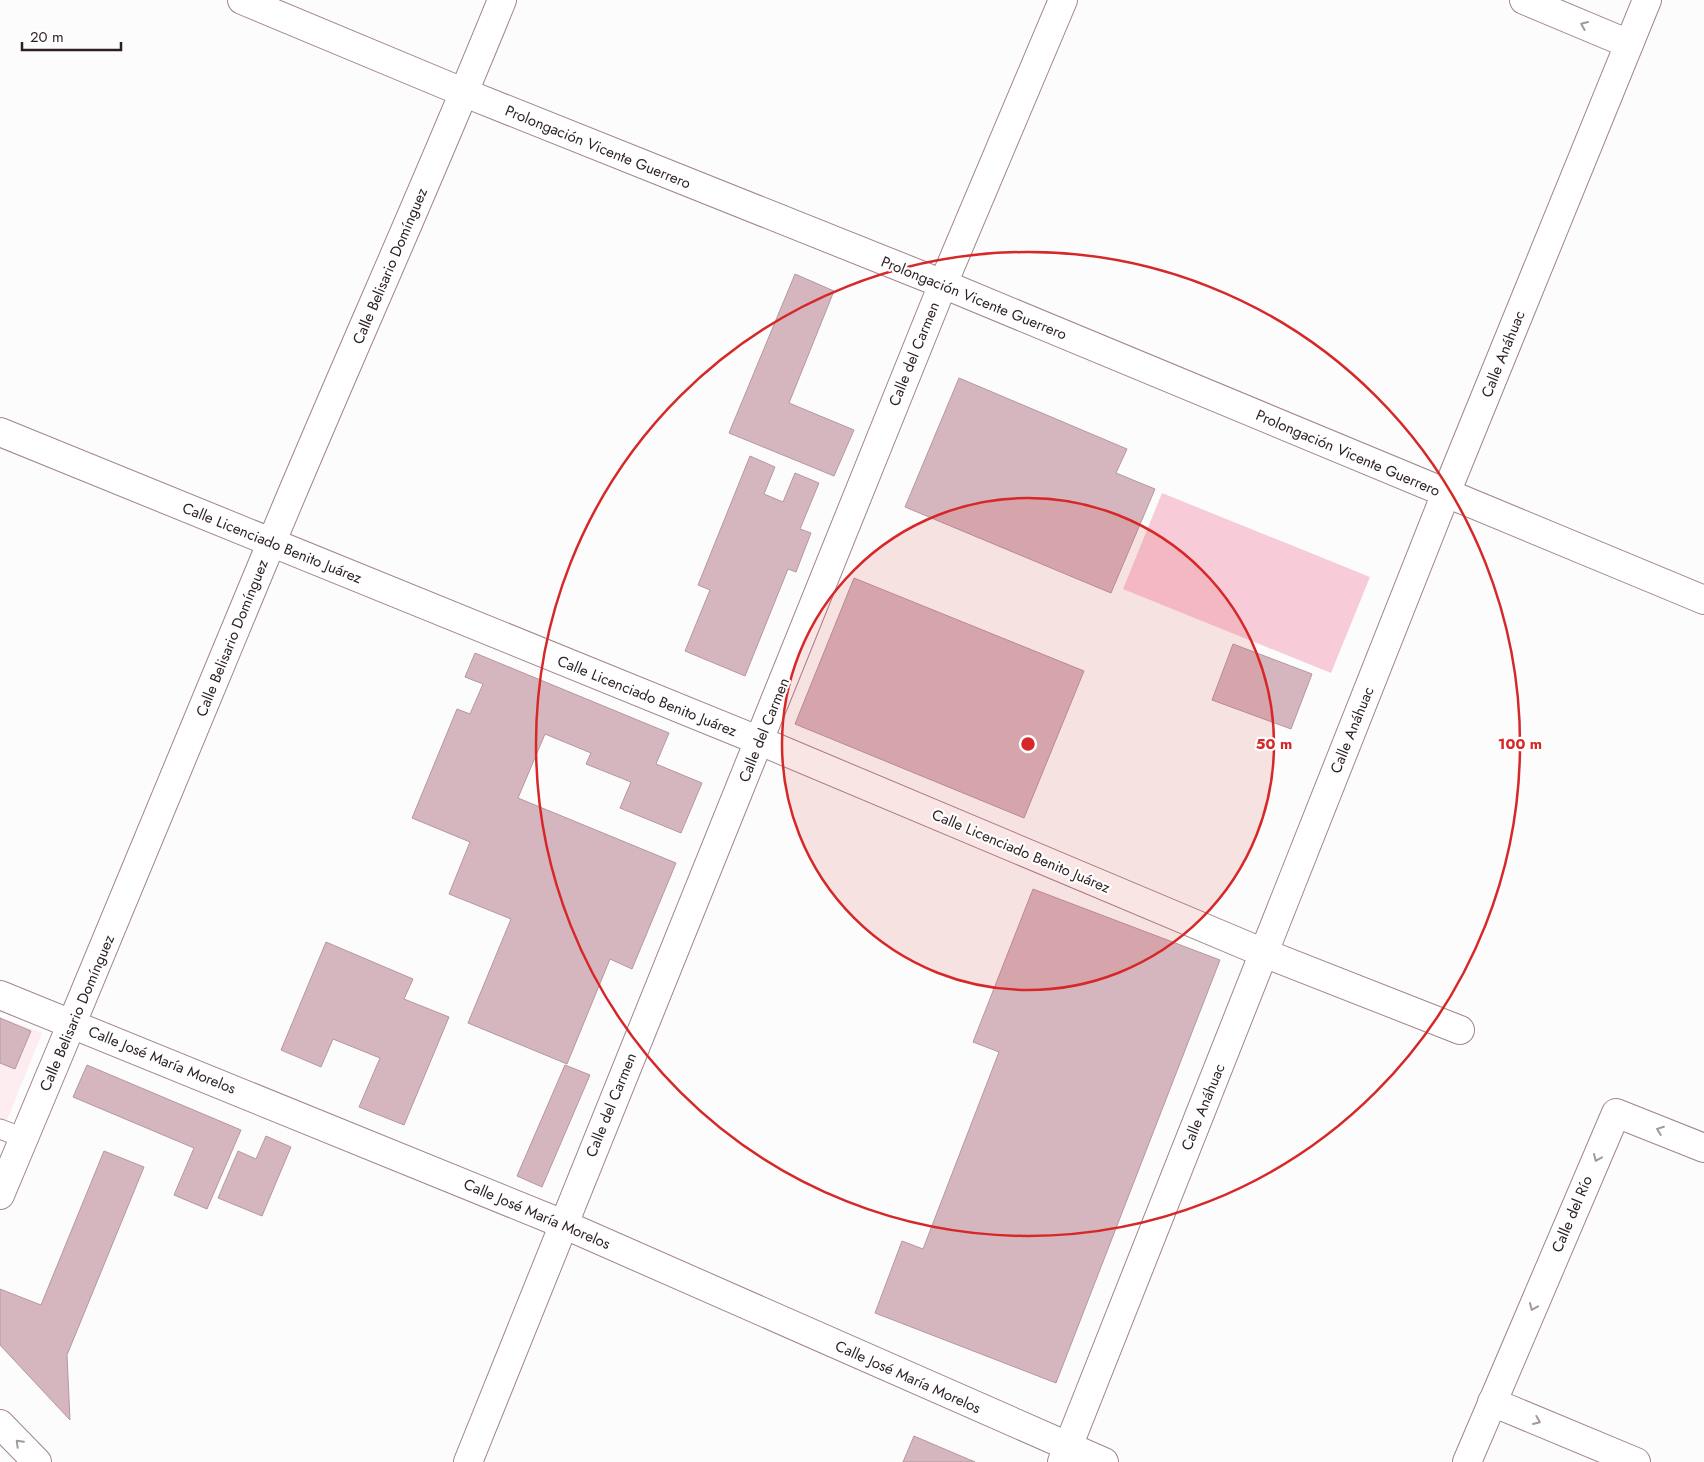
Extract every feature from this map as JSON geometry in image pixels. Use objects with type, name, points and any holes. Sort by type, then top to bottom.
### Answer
[{"type":"street","name":"Prolongación Vicente Guerrero","points":[[242,0],[464,93],[942,284],[1704,600]]},
{"type":"street","name":"Calle Belisario Domínguez","points":[[0,1195],[12,1133],[73,1024],[271,543],[502,0]]},
{"type":"street","name":"Calle del Carmen","points":[[468,1462],[760,742],[942,284],[1063,0]]},
{"type":"street","points":[[1524,0],[1629,44]]},
{"type":"street","name":"Calle Anáhuac","points":[[1065,1455],[1446,493],[1647,0]]},
{"type":"street","name":"Calle Licenciado Benito Juárez","points":[[0,432],[760,742],[1264,953],[1460,1030]]},
{"type":"street","name":"Calle José María Morelos","points":[[0,995],[563,1224],[1065,1455],[1104,1462]]},
{"type":"street","name":"Calle del Río","points":[[1467,1462],[1616,1113],[1704,1148]]},
{"type":"street","points":[[1492,1402],[1636,1462]]},
{"type":"street","points":[[0,1424],[37,1462]]},
{"type":"shaded area","points":[[1162,493],[1370,577],[1331,673],[1123,589]]},
{"type":"shaded area","points":[[0,1017],[42,1033],[0,1137]]},
{"type":"building","points":[[795,274],[834,291],[789,403],[854,430],[834,476],[729,433]]},
{"type":"building","points":[[959,378],[1127,449],[1116,473],[1155,489],[1111,593],[905,507]]},
{"type":"building","points":[[750,456],[775,467],[764,494],[783,502],[795,473],[819,483],[800,529],[811,533],[796,572],[788,569],[745,676],[685,651],[710,590],[698,585]]},
{"type":"building","points":[[854,578],[1084,671],[1024,818],[795,724]]},
{"type":"building","points":[[1233,644],[1312,674],[1291,729],[1212,700]]},
{"type":"building","points":[[475,653],[669,733],[656,764],[702,783],[681,833],[620,808],[631,782],[586,764],[591,753],[545,734],[518,798],[676,863],[632,969],[610,959],[567,1064],[468,1023],[511,919],[449,894],[470,842],[412,818],[457,709],[470,714],[483,684],[465,677]]},
{"type":"building","points":[[1033,889],[1220,960],[1056,1383],[875,1313],[902,1241],[923,1249],[999,1052],[973,1042]]},
{"type":"building","points":[[326,942],[413,979],[404,999],[449,1017],[404,1125],[359,1107],[380,1058],[333,1039],[321,1067],[281,1050]]},
{"type":"building","points":[[0,1018],[31,1031],[15,1069],[0,1063]]},
{"type":"building","points":[[87,1065],[241,1130],[207,1209],[174,1195],[194,1148],[73,1097]]},
{"type":"building","points":[[565,1065],[590,1075],[542,1187],[517,1176]]},
{"type":"building","points":[[266,1136],[291,1147],[262,1216],[218,1198],[238,1151],[256,1159]]},
{"type":"building","points":[[104,1151],[144,1167],[67,1355],[70,1420],[0,1345],[0,1289],[41,1305]]},
{"type":"building","points":[[914,1436],[975,1462],[903,1462]]}]
